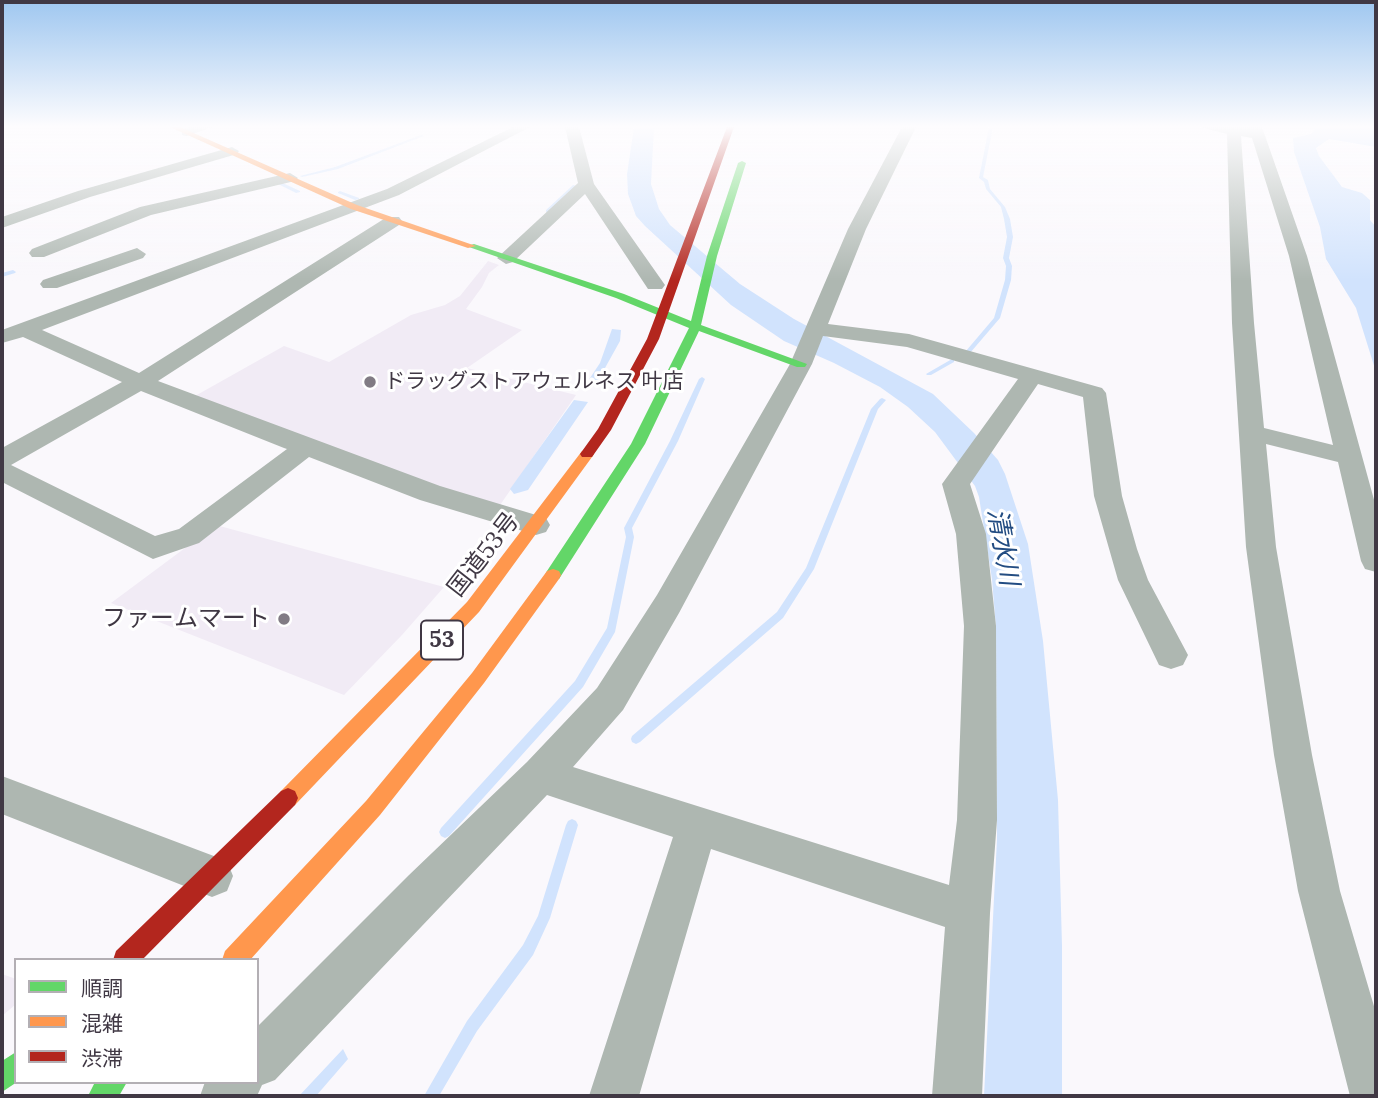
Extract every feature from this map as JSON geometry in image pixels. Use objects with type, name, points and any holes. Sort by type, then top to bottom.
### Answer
[{"type":"main road","points":[[291,178],[354,207],[620,296],[695,327],[802,364]]},
{"type":"main road","name":"国道53号","points":[[127,958],[348,739],[473,607],[536,525],[604,429],[635,375],[663,315],[712,178]]},
{"type":"main road","name":"53","points":[[236,958],[373,808],[478,678],[567,556],[638,443],[695,327],[712,256],[737,178]]},
{"type":"street","points":[[2,223],[77,196],[138,178]]},
{"type":"street","points":[[38,253],[156,208],[289,178]]},
{"type":"street","points":[[13,333],[289,228],[354,207],[423,178]]},
{"type":"street","points":[[585,178],[655,285]]},
{"type":"street","points":[[259,1060],[424,890],[541,775],[610,699],[668,604],[802,364],[857,229],[883,178]]},
{"type":"street","points":[[1239,178],[1243,323],[1261,547],[1293,755],[1319,891],[1375,1096]]},
{"type":"street","points":[[1261,178],[1298,256],[1376,561]]},
{"type":"street","points":[[506,258],[586,184]]},
{"type":"street","points":[[57,186],[77,196]]},
{"type":"street","points":[[2,459],[140,382],[393,221]]},
{"type":"street","points":[[50,284],[141,256],[97,229]]},
{"type":"street","points":[[816,329],[909,341],[1094,393],[1108,496],[1122,549],[1133,580],[1171,655]]},
{"type":"street","points":[[13,333],[430,493],[536,525]]},
{"type":"street","points":[[957,1096],[968,913],[977,820],[980,626],[971,534],[956,484],[1032,376]]},
{"type":"street","points":[[1252,433],[1350,457]]},
{"type":"street","points":[[2,471],[153,548],[189,536],[306,447]]},
{"type":"street","points":[[541,775],[968,913]]},
{"type":"street","points":[[2,795],[212,876]]},
{"type":"street","points":[[614,1096],[697,826]]},
{"type":"shaded area","name":"ドラッグストアウェルネス 叶店","points":[[488,261],[499,265],[489,273],[466,309],[522,330],[467,368],[576,395],[498,508],[195,396],[284,346],[329,362],[411,315],[445,305],[460,296]]},
{"type":"shaded area","name":"ファームマート","points":[[216,525],[444,587],[344,695],[111,603]]},
{"type":"shaded area","points":[[2,974],[14,978],[14,1006],[2,1016]]},
{"type":"water","name":"清水川","points":[[627,178],[651,178],[659,209],[670,225],[740,284],[794,319],[933,394],[974,433],[998,460],[1005,474],[1028,544],[1043,641],[1058,800],[1062,1096],[984,1096],[997,839],[996,628],[992,579],[975,486],[935,432],[908,407],[880,387],[784,341],[731,305],[645,226],[636,216],[628,194]]},
{"type":"water","points":[[1303,178],[1336,178],[1342,187],[1362,193],[1370,200],[1370,220],[1376,227],[1376,372],[1356,308],[1326,259],[1320,227]]},
{"type":"water","points":[[612,329],[621,330],[620,341],[595,386],[586,384],[600,363]]},
{"type":"water","points":[[574,400],[588,402],[528,490],[514,494],[510,489]]},
{"type":"water","points":[[343,1049],[348,1059],[316,1096],[299,1096]]},
{"type":"waterway","points":[[968,352],[997,318],[1008,280],[1009,266],[1006,258],[1010,237],[1007,219],[1003,207],[981,178]]},
{"type":"waterway","points":[[272,179],[298,192]]},
{"type":"waterway","points":[[548,211],[575,186]]},
{"type":"waterway","points":[[340,192],[357,199]]},
{"type":"waterway","points":[[2,275],[13,272]]},
{"type":"waterway","points":[[929,374],[952,361]]},
{"type":"waterway","points":[[445,832],[579,684],[612,629],[630,537],[628,528],[674,441],[702,379]]},
{"type":"waterway","points":[[636,739],[780,615],[810,569],[875,409],[882,400]]},
{"type":"waterway","points":[[431,1096],[472,1026],[528,950],[544,918],[572,825]]},
{"type":"traffic: fast","points":[[553,575],[638,444],[695,327],[712,256],[737,178]]},
{"type":"traffic: fast","points":[[471,246],[620,296],[663,315],[801,364]]},
{"type":"traffic: fast","points":[[2,1079],[14,1067]]},
{"type":"traffic: fast","points":[[101,1096],[112,1084]]},
{"type":"traffic: slow","points":[[289,178],[354,207],[471,246]]},
{"type":"traffic: slow","points":[[288,798],[473,607],[587,454]]},
{"type":"traffic: slow","points":[[236,958],[373,808],[478,678],[553,575]]},
{"type":"traffic: jam","points":[[587,454],[604,430],[653,339],[712,178]]},
{"type":"traffic: jam","points":[[127,958],[288,798]]},
{"type":"place","name":"ドラッグストアウェルネス 叶店","points":[[370,382]]},
{"type":"place","name":"ファームマート","points":[[284,619]]}]
